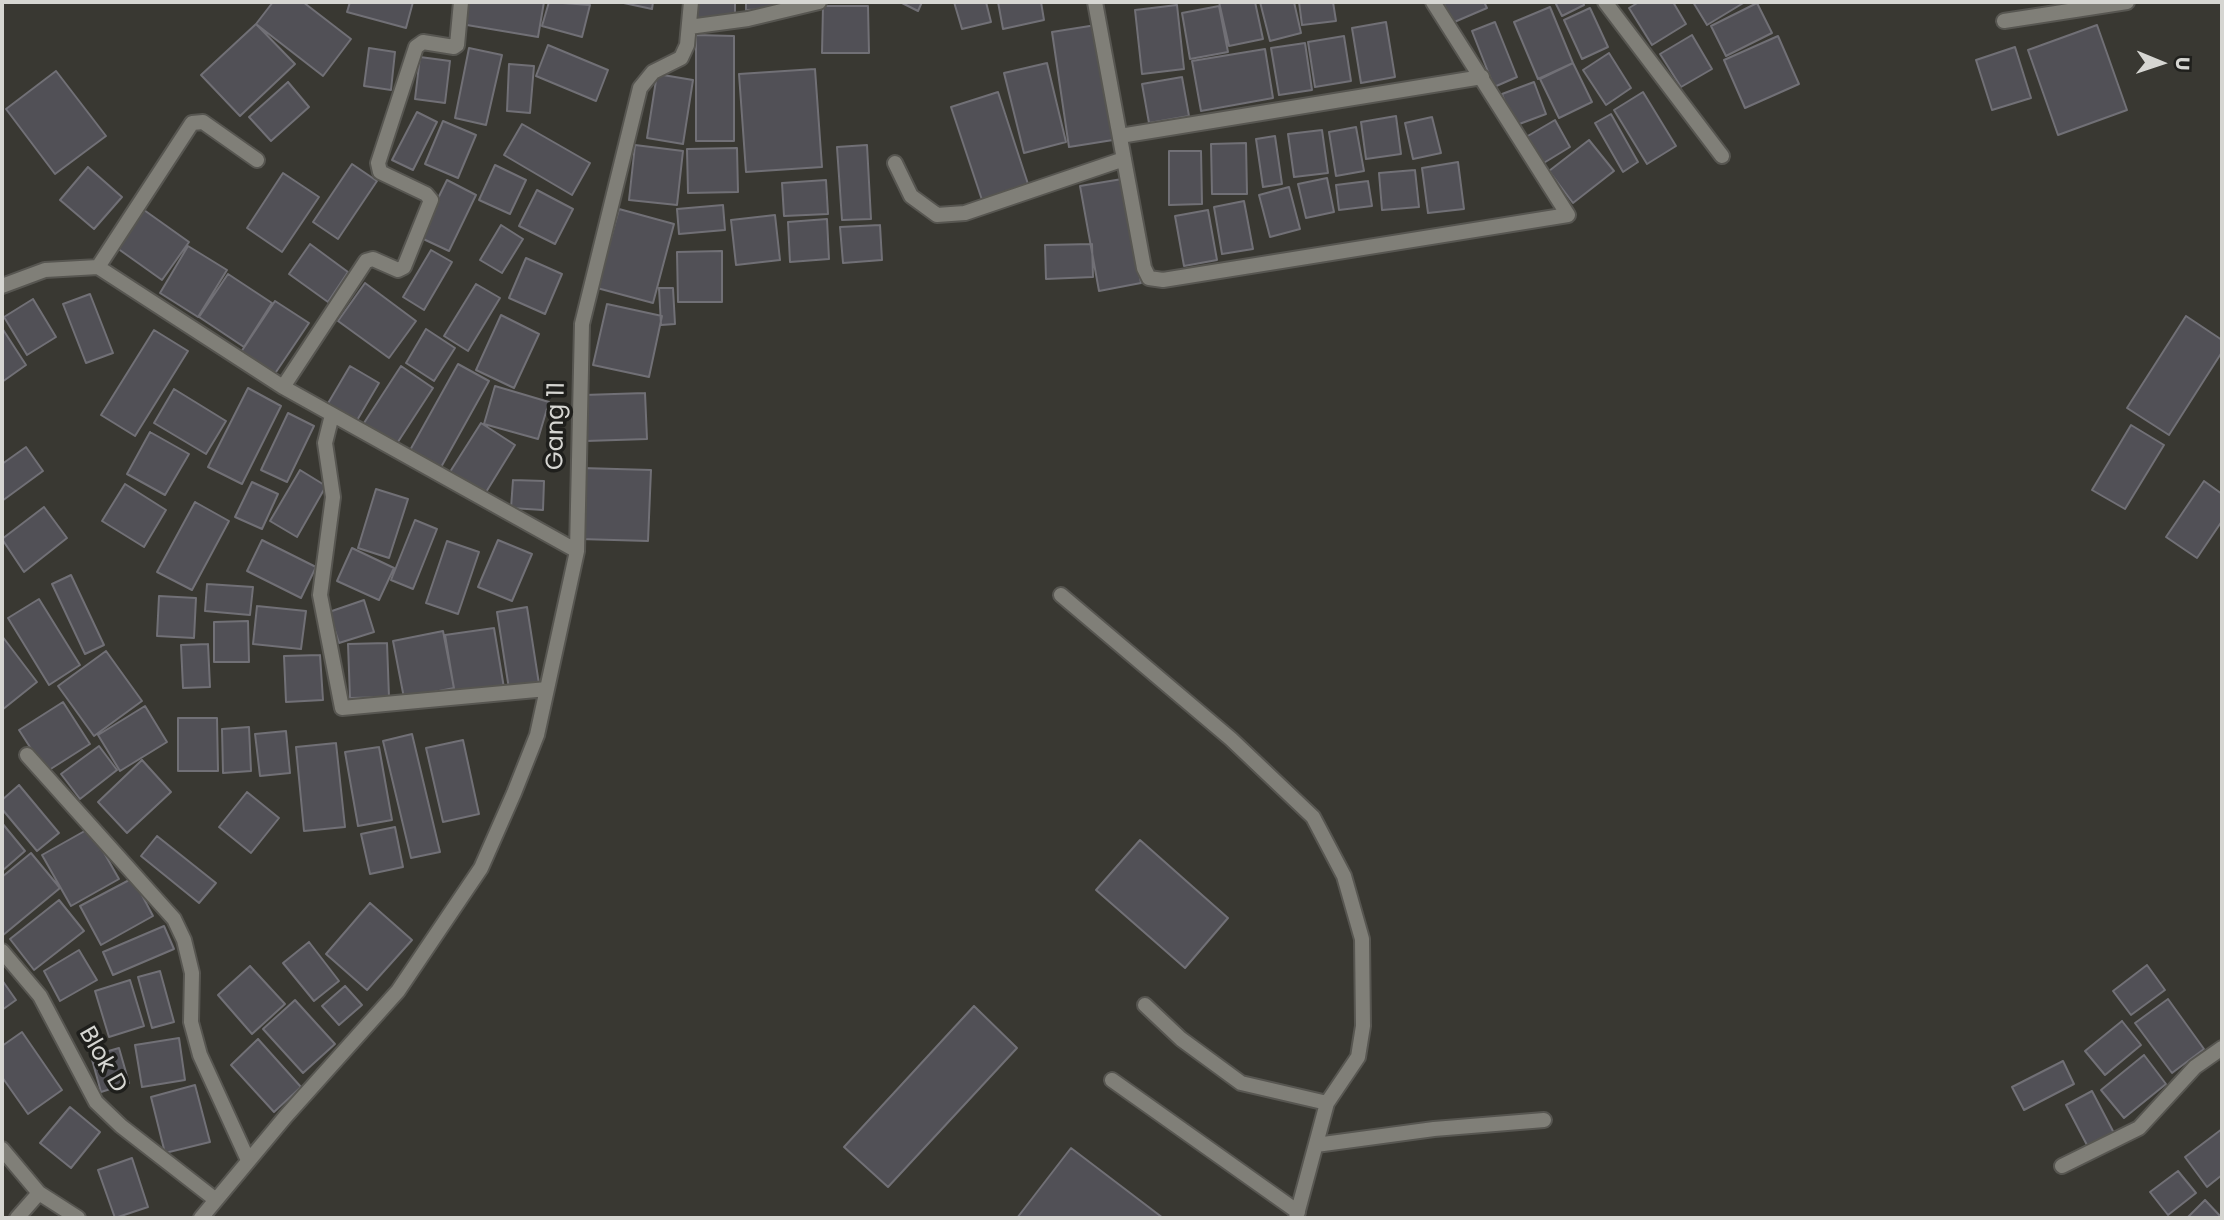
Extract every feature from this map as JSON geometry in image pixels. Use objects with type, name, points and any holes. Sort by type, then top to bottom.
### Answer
[{"type":"street","points":[[283,387],[366,261],[373,259],[398,270],[404,267],[431,200],[426,194],[380,172],[378,163],[416,47],[422,42],[454,47],[457,45],[461,2]]},
{"type":"street","name":"Gang 11","points":[[201,1218],[248,1160],[398,991],[481,868],[537,735],[577,551],[582,324],[640,88],[653,72],[681,58],[689,27],[691,2]]},
{"type":"street","points":[[689,27],[748,19],[819,2]]},
{"type":"street","points":[[1095,2],[1144,268],[1149,278],[1154,279],[1568,215],[1523,148],[1482,77],[1433,2]]},
{"type":"street","points":[[1605,2],[1722,156]]},
{"type":"street","points":[[2004,22],[2127,2]]},
{"type":"street","points":[[1120,136],[1482,77]]},
{"type":"street","points":[[98,267],[192,123],[203,122],[257,160]]},
{"type":"street","points":[[895,163],[911,196],[937,215],[964,213],[1124,159]]},
{"type":"street","points":[[2,286],[45,270],[98,267],[283,387],[577,551]]},
{"type":"street","points":[[332,415],[325,443],[333,496],[320,596],[342,708],[547,689]]},
{"type":"street","points":[[1061,595],[1231,740],[1313,817],[1344,876],[1362,939],[1364,997],[1358,1057],[1327,1103],[1297,1215],[1112,1080]]},
{"type":"street","points":[[27,755],[174,919],[184,940],[192,973],[191,1022],[200,1055],[248,1160]]},
{"type":"street","name":"Blok D","points":[[2,951],[40,996],[96,1102],[121,1126],[216,1200]]},
{"type":"street","points":[[1145,1005],[1181,1039],[1241,1083],[1327,1103]]},
{"type":"street","points":[[2062,1166],[2139,1128],[2195,1067],[2222,1048]]},
{"type":"street","points":[[1316,1145],[1434,1129],[1544,1120]]},
{"type":"street","points":[[2,1149],[39,1193],[78,1218]]},
{"type":"street","points":[[17,1218],[39,1193]]},
{"type":"building","points":[[273,2],[303,2],[351,39],[323,76],[256,24]]},
{"type":"building","points":[[350,2],[413,2],[406,28],[347,12]]},
{"type":"building","points":[[465,2],[544,2],[538,37],[461,24]]},
{"type":"building","points":[[549,2],[590,5],[582,37],[542,26]]},
{"type":"building","points":[[619,2],[653,2],[652,9]]},
{"type":"building","points":[[695,2],[735,2],[735,19],[696,19]]},
{"type":"building","points":[[746,2],[778,2],[778,9],[746,10]]},
{"type":"building","points":[[900,2],[922,2],[918,11]]},
{"type":"building","points":[[954,2],[986,2],[991,22],[962,29]]},
{"type":"building","points":[[998,2],[1041,2],[1044,20],[1003,29]]},
{"type":"building","points":[[1219,2],[1255,2],[1263,39],[1229,46]]},
{"type":"building","points":[[1260,2],[1294,2],[1301,33],[1270,41]]},
{"type":"building","points":[[1299,2],[1333,2],[1336,21],[1302,25]]},
{"type":"building","points":[[1443,2],[1484,2],[1487,8],[1452,23]]},
{"type":"building","points":[[1555,2],[1583,2],[1584,5],[1562,16]]},
{"type":"building","points":[[1639,2],[1673,2],[1686,24],[1652,45],[1629,8]]},
{"type":"building","points":[[1693,2],[1745,2],[1707,25]]},
{"type":"building","points":[[1757,3],[1772,33],[1726,56],[1711,26]]},
{"type":"building","points":[[1177,5],[1184,69],[1142,74],[1135,10]]},
{"type":"building","points":[[823,6],[868,6],[869,53],[822,53]]},
{"type":"building","points":[[1219,6],[1228,52],[1190,59],[1182,13]]},
{"type":"building","points":[[1550,7],[1573,63],[1538,79],[1514,22]]},
{"type":"building","points":[[1590,8],[1608,47],[1582,59],[1564,20]]},
{"type":"building","points":[[1386,22],[1395,77],[1361,83],[1352,28]]},
{"type":"building","points":[[1495,22],[1517,77],[1494,87],[1472,31]]},
{"type":"building","points":[[256,24],[295,64],[240,116],[201,75]]},
{"type":"building","points":[[1096,25],[1113,140],[1069,147],[1052,32]]},
{"type":"building","points":[[2097,25],[2127,110],[2058,135],[2028,50]]},
{"type":"building","points":[[696,35],[734,36],[734,141],[696,141]]},
{"type":"building","points":[[1692,35],[1712,69],[1681,87],[1660,54]]},
{"type":"building","points":[[1344,36],[1351,81],[1315,87],[1308,42]]},
{"type":"building","points":[[1778,36],[1799,84],[1745,108],[1724,60]]},
{"type":"building","points":[[1305,43],[1312,90],[1279,95],[1271,48]]},
{"type":"building","points":[[548,45],[608,70],[596,101],[536,76]]},
{"type":"building","points":[[2015,47],[2031,98],[1992,110],[1976,60]]},
{"type":"building","points":[[369,48],[395,52],[391,90],[364,86]]},
{"type":"building","points":[[469,48],[502,55],[486,125],[455,118]]},
{"type":"building","points":[[1265,49],[1273,98],[1201,111],[1192,61]]},
{"type":"building","points":[[1609,53],[1631,88],[1606,105],[1583,70]]},
{"type":"building","points":[[420,57],[450,61],[445,103],[415,99]]},
{"type":"building","points":[[1047,63],[1066,142],[1024,153],[1004,73]]},
{"type":"building","points":[[1573,63],[1592,102],[1559,118],[1540,79]]},
{"type":"building","points":[[509,64],[534,66],[530,113],[507,111]]},
{"type":"building","points":[[815,69],[822,167],[746,172],[739,74]]},
{"type":"building","points":[[56,71],[106,136],[55,174],[6,109]]},
{"type":"building","points":[[657,74],[693,80],[683,144],[647,138]]},
{"type":"building","points":[[1182,77],[1189,116],[1149,123],[1142,84]]},
{"type":"building","points":[[288,82],[309,107],[271,141],[249,117]]},
{"type":"building","points":[[1534,82],[1546,114],[1514,126],[1502,94]]},
{"type":"building","points":[[998,92],[1028,184],[982,200],[951,107]]},
{"type":"building","points":[[1643,92],[1676,146],[1647,164],[1614,110]]},
{"type":"building","points":[[417,112],[437,122],[413,170],[392,160]]},
{"type":"building","points":[[1611,114],[1638,162],[1623,172],[1595,123]]},
{"type":"building","points":[[1396,116],[1401,154],[1366,159],[1361,122]]},
{"type":"building","points":[[1432,117],[1441,153],[1413,159],[1405,123]]},
{"type":"building","points":[[1555,120],[1570,147],[1542,164],[1526,137]]},
{"type":"building","points":[[443,121],[476,135],[458,178],[425,164]]},
{"type":"building","points":[[522,124],[590,163],[572,195],[504,155]]},
{"type":"building","points":[[1356,127],[1364,171],[1336,176],[1329,132]]},
{"type":"building","points":[[1322,130],[1328,173],[1294,177],[1288,134]]},
{"type":"building","points":[[1275,136],[1282,184],[1263,187],[1256,139]]},
{"type":"building","points":[[1589,140],[1614,171],[1573,203],[1549,171]]},
{"type":"building","points":[[1246,143],[1247,194],[1212,194],[1211,144]]},
{"type":"building","points":[[635,145],[683,151],[677,205],[629,200]]},
{"type":"building","points":[[867,145],[871,219],[842,220],[837,147]]},
{"type":"building","points":[[737,148],[738,192],[688,193],[687,149]]},
{"type":"building","points":[[1169,151],[1201,151],[1202,204],[1169,205]]},
{"type":"building","points":[[1458,162],[1464,209],[1428,213],[1422,168]]},
{"type":"building","points":[[352,164],[377,181],[338,239],[313,222]]},
{"type":"building","points":[[495,165],[526,180],[510,214],[479,200]]},
{"type":"building","points":[[88,167],[122,197],[94,229],[60,200]]},
{"type":"building","points":[[1415,170],[1419,207],[1382,210],[1379,173]]},
{"type":"building","points":[[283,173],[319,197],[282,252],[247,228]]},
{"type":"building","points":[[1327,178],[1334,212],[1306,218],[1298,184]]},
{"type":"building","points":[[1122,179],[1141,283],[1099,291],[1080,186]]},
{"type":"building","points":[[447,180],[476,195],[449,251],[419,237]]},
{"type":"building","points":[[826,180],[828,214],[784,216],[782,183]]},
{"type":"building","points":[[1368,181],[1372,206],[1339,210],[1336,185]]},
{"type":"building","points":[[1289,187],[1300,229],[1270,237],[1259,195]]},
{"type":"building","points":[[537,190],[573,209],[555,244],[519,226]]},
{"type":"building","points":[[1244,201],[1253,249],[1222,254],[1214,207]]},
{"type":"building","points":[[723,205],[725,230],[679,234],[677,209]]},
{"type":"building","points":[[619,209],[674,224],[653,303],[597,288]]},
{"type":"building","points":[[144,210],[189,242],[162,280],[117,248]]},
{"type":"building","points":[[1208,210],[1217,260],[1184,266],[1175,216]]},
{"type":"building","points":[[775,215],[780,260],[736,265],[731,220]]},
{"type":"building","points":[[827,219],[829,259],[790,262],[788,222]]},
{"type":"building","points":[[501,225],[523,239],[502,273],[480,260]]},
{"type":"building","points":[[880,225],[882,260],[843,263],[840,227]]},
{"type":"building","points":[[310,244],[348,272],[328,302],[289,274]]},
{"type":"building","points":[[1092,244],[1093,277],[1046,279],[1045,245]]},
{"type":"building","points":[[188,246],[227,270],[198,317],[160,293]]},
{"type":"building","points":[[431,250],[452,262],[424,310],[403,297]]},
{"type":"building","points":[[722,251],[722,302],[678,302],[677,252]]},
{"type":"building","points":[[526,258],[562,274],[545,314],[509,298]]},
{"type":"building","points":[[228,274],[272,303],[244,347],[199,317]]},
{"type":"building","points":[[365,283],[416,321],[389,358],[338,321]]},
{"type":"building","points":[[476,284],[500,298],[468,351],[444,336]]},
{"type":"building","points":[[659,288],[673,288],[675,324],[661,325]]},
{"type":"building","points":[[90,294],[113,353],[86,363],[63,304]]},
{"type":"building","points":[[33,299],[56,337],[27,355],[4,317]]},
{"type":"building","points":[[275,301],[309,323],[274,375],[241,352]]},
{"type":"building","points":[[607,304],[662,316],[649,377],[593,365]]},
{"type":"building","points":[[501,315],[539,334],[514,388],[476,370]]},
{"type":"building","points":[[2186,316],[2222,340],[2222,352],[2169,435],[2127,408]]},
{"type":"building","points":[[2,328],[26,365],[2,382]]},
{"type":"building","points":[[426,329],[455,348],[434,381],[406,363]]},
{"type":"building","points":[[154,330],[188,351],[135,436],[101,415]]},
{"type":"building","points":[[458,364],[489,381],[440,469],[409,452]]},
{"type":"building","points":[[350,366],[379,383],[356,422],[327,405]]},
{"type":"building","points":[[401,366],[433,388],[394,448],[362,426]]},
{"type":"building","points":[[495,386],[549,402],[538,439],[484,424]]},
{"type":"building","points":[[248,388],[281,406],[242,484],[208,467]]},
{"type":"building","points":[[174,389],[226,421],[206,454],[154,423]]},
{"type":"building","points":[[645,393],[647,439],[586,441],[584,395]]},
{"type":"building","points":[[288,413],[314,426],[287,482],[261,470]]},
{"type":"building","points":[[481,423],[515,445],[483,497],[448,475]]},
{"type":"building","points":[[2131,425],[2164,445],[2125,509],[2092,490]]},
{"type":"building","points":[[150,432],[189,454],[165,495],[127,474]]},
{"type":"building","points":[[26,447],[43,471],[2,501],[2,464]]},
{"type":"building","points":[[582,468],[651,470],[648,541],[580,539]]},
{"type":"building","points":[[300,470],[326,486],[297,537],[270,521]]},
{"type":"building","points":[[513,480],[544,481],[543,510],[511,508]]},
{"type":"building","points":[[2204,481],[2222,494],[2222,521],[2197,558],[2166,537]]},
{"type":"building","points":[[252,482],[278,494],[262,529],[235,517]]},
{"type":"building","points":[[125,484],[166,510],[144,547],[102,521]]},
{"type":"building","points":[[376,489],[408,499],[389,558],[358,548]]},
{"type":"building","points":[[195,502],[229,521],[192,590],[157,572]]},
{"type":"building","points":[[44,507],[67,538],[24,572],[2,539]]},
{"type":"building","points":[[415,520],[437,529],[413,589],[391,580]]},
{"type":"building","points":[[262,540],[316,567],[301,598],[247,571]]},
{"type":"building","points":[[498,540],[532,554],[512,601],[478,587]]},
{"type":"building","points":[[447,541],[479,552],[458,614],[426,603]]},
{"type":"building","points":[[352,548],[394,568],[379,600],[337,581]]},
{"type":"building","points":[[71,575],[104,645],[85,654],[52,584]]},
{"type":"building","points":[[207,584],[253,587],[250,615],[205,611]]},
{"type":"building","points":[[159,596],[196,598],[194,638],[157,636]]},
{"type":"building","points":[[39,599],[80,665],[49,685],[8,618]]},
{"type":"building","points":[[364,600],[374,632],[339,643],[329,612]]},
{"type":"building","points":[[257,606],[306,611],[301,649],[253,644]]},
{"type":"building","points":[[527,607],[539,684],[509,689],[497,612]]},
{"type":"building","points":[[248,621],[249,662],[214,662],[214,622]]},
{"type":"building","points":[[494,628],[504,688],[455,695],[445,635]]},
{"type":"building","points":[[443,631],[454,688],[404,698],[393,641]]},
{"type":"building","points":[[2,636],[37,682],[2,710]]},
{"type":"building","points":[[387,643],[389,697],[350,698],[348,644]]},
{"type":"building","points":[[208,644],[210,687],[183,688],[181,645]]},
{"type":"building","points":[[106,651],[142,701],[94,736],[58,686]]},
{"type":"building","points":[[320,655],[323,700],[286,702],[284,656]]},
{"type":"building","points":[[63,702],[90,744],[46,772],[19,730]]},
{"type":"building","points":[[145,706],[167,742],[120,771],[98,735]]},
{"type":"building","points":[[178,718],[217,718],[218,771],[178,771]]},
{"type":"building","points":[[249,727],[251,771],[223,773],[222,729]]},
{"type":"building","points":[[286,731],[290,773],[260,776],[255,734]]},
{"type":"building","points":[[412,734],[440,852],[411,858],[383,741]]},
{"type":"building","points":[[463,740],[479,814],[443,822],[426,748]]},
{"type":"building","points":[[336,743],[345,827],[304,831],[296,747]]},
{"type":"building","points":[[99,746],[117,770],[80,799],[61,774]]},
{"type":"building","points":[[379,747],[392,820],[358,826],[345,752]]},
{"type":"building","points":[[142,760],[171,792],[127,833],[98,802]]},
{"type":"building","points":[[19,785],[59,833],[37,851],[2,809],[2,800]]},
{"type":"building","points":[[247,792],[279,818],[251,853],[219,827]]},
{"type":"building","points":[[2,823],[25,851],[2,871]]},
{"type":"building","points":[[395,827],[403,867],[370,874],[361,834]]},
{"type":"building","points":[[90,828],[119,879],[71,906],[42,855]]},
{"type":"building","points":[[157,836],[216,883],[199,903],[141,856]]},
{"type":"building","points":[[1140,840],[1228,918],[1185,968],[1096,890]]},
{"type":"building","points":[[31,853],[60,888],[2,936],[2,877]]},
{"type":"building","points":[[133,878],[153,916],[101,945],[80,906]]},
{"type":"building","points":[[59,900],[84,931],[34,970],[10,939]]},
{"type":"building","points":[[370,903],[412,940],[367,990],[326,954]]},
{"type":"building","points":[[164,926],[174,949],[113,975],[103,952]]},
{"type":"building","points":[[309,942],[339,981],[314,1001],[283,963]]},
{"type":"building","points":[[79,950],[97,980],[60,1001],[44,971]]},
{"type":"building","points":[[2147,965],[2165,990],[2131,1015],[2113,991]]},
{"type":"building","points":[[250,966],[285,1004],[252,1034],[218,995]]},
{"type":"building","points":[[160,971],[174,1022],[152,1028],[138,977]]},
{"type":"building","points":[[2,980],[16,1000],[2,1010]]},
{"type":"building","points":[[130,980],[144,1026],[109,1037],[95,991]]},
{"type":"building","points":[[345,986],[362,1005],[339,1025],[322,1006]]},
{"type":"building","points":[[2168,999],[2204,1049],[2172,1073],[2135,1023]]},
{"type":"building","points":[[295,1000],[335,1044],[303,1073],[263,1029]]},
{"type":"building","points":[[974,1006],[1017,1048],[888,1187],[844,1147]]},
{"type":"building","points":[[2122,1021],[2141,1045],[2105,1075],[2085,1051]]},
{"type":"building","points":[[22,1032],[62,1090],[28,1114],[2,1077],[2,1046]]},
{"type":"building","points":[[179,1038],[185,1080],[142,1087],[135,1045]]},
{"type":"building","points":[[258,1039],[301,1087],[274,1112],[231,1065]]},
{"type":"building","points":[[119,1048],[129,1083],[101,1092],[91,1056]]},
{"type":"building","points":[[2144,1055],[2166,1084],[2124,1118],[2101,1090]]},
{"type":"building","points":[[2063,1061],[2074,1084],[2024,1110],[2012,1087]]},
{"type":"building","points":[[195,1085],[210,1142],[165,1153],[151,1097]]},
{"type":"building","points":[[2092,1091],[2114,1133],[2088,1147],[2066,1105]]},
{"type":"building","points":[[70,1107],[100,1132],[71,1168],[40,1143]]},
{"type":"building","points":[[2222,1129],[2222,1175],[2207,1187],[2185,1157]]},
{"type":"building","points":[[1071,1148],[1163,1218],[1017,1218]]},
{"type":"building","points":[[132,1158],[148,1207],[115,1218],[98,1170]]},
{"type":"building","points":[[2178,1171],[2196,1193],[2168,1215],[2150,1192]]},
{"type":"building","points":[[2205,1200],[2222,1218],[2187,1218]]}]
